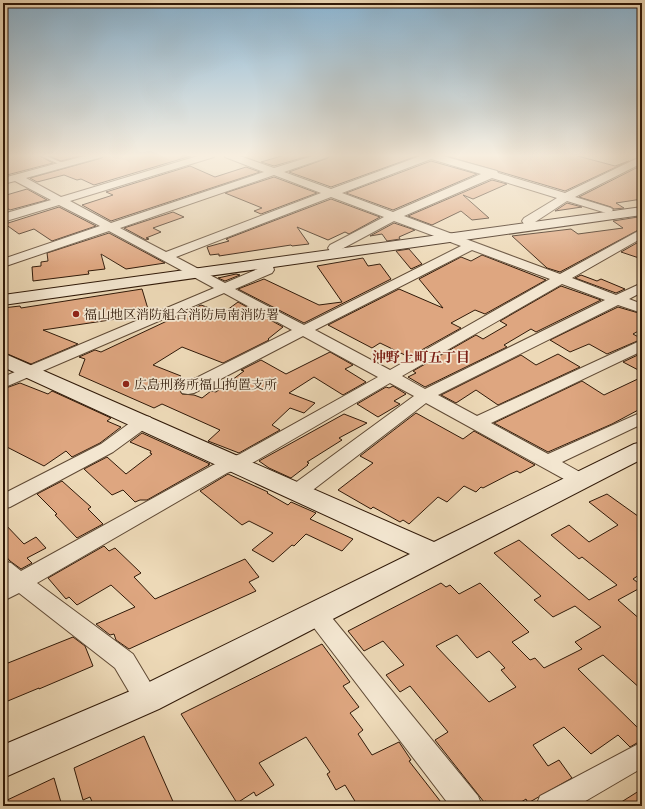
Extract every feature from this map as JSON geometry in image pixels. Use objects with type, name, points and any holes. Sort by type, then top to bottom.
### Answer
[{"type":"street","points":[[44,193],[477,423],[580,480]]},
{"type":"street","points":[[3,218],[85,193]]},
{"type":"street","points":[[3,263],[211,193]]},
{"type":"street","points":[[165,257],[333,193],[563,278],[642,309]]},
{"type":"street","points":[[334,248],[394,216],[449,193]]},
{"type":"street","points":[[553,193],[607,210]]},
{"type":"street","points":[[528,221],[574,193]]},
{"type":"street","points":[[3,293],[266,263],[528,221],[607,210],[640,211]]},
{"type":"street","points":[[3,300],[334,248],[640,211]]},
{"type":"street","points":[[147,699],[124,661],[9,581],[220,469],[247,458],[388,376],[642,233]]},
{"type":"street","points":[[188,389],[472,245]]},
{"type":"street","points":[[3,383],[267,270],[266,263]]},
{"type":"street","points":[[298,491],[424,396],[642,287]]},
{"type":"street","points":[[477,423],[642,345]]},
{"type":"street","points":[[3,359],[144,421],[436,554]]},
{"type":"street","points":[[547,462],[642,417]]},
{"type":"street","points":[[3,502],[107,448],[144,421]]},
{"type":"street","points":[[3,762],[147,699],[642,449]]},
{"type":"street","points":[[316,614],[468,806]]},
{"type":"street","points":[[550,806],[642,754]]},
{"type":"building","points":[[14,193],[34,193],[47,200],[10,210],[3,206],[3,196]]},
{"type":"building","points":[[108,193],[197,193],[111,221],[82,205],[113,195]]},
{"type":"building","points":[[225,193],[317,193],[261,214],[254,211],[262,208]]},
{"type":"building","points":[[347,193],[433,193],[393,210]]},
{"type":"building","points":[[462,193],[487,193],[473,199],[463,195],[489,218],[472,220],[461,211],[432,225],[408,216]]},
{"type":"building","points":[[587,193],[642,193],[642,199],[616,203],[624,208],[614,209],[579,197]]},
{"type":"building","points":[[331,199],[380,217],[349,234],[345,232],[328,240],[297,227],[309,244],[291,245],[219,256],[219,254],[210,255],[207,247],[229,241],[226,239]]},
{"type":"building","points":[[567,203],[582,207],[555,211]]},
{"type":"building","points":[[59,207],[96,226],[52,241],[34,229],[19,234],[5,224]]},
{"type":"building","points":[[173,212],[184,217],[153,228],[161,232],[146,238],[149,239],[146,240],[124,228]]},
{"type":"building","points":[[638,217],[642,220],[642,228],[560,272],[547,268],[512,236],[571,229],[578,234],[623,228],[613,221]]},
{"type":"building","points":[[394,223],[415,230],[399,237],[400,239],[387,241],[382,234],[370,236]]},
{"type":"building","points":[[109,233],[165,263],[126,269],[101,254],[105,269],[88,271],[89,274],[33,281],[32,267],[41,266],[41,262],[48,261],[47,253]]},
{"type":"building","points":[[642,240],[642,259],[621,252]]},
{"type":"building","points":[[409,249],[422,264],[411,269],[396,251]]},
{"type":"building","points":[[482,255],[546,280],[485,314],[475,310],[451,323],[461,328],[409,357],[380,343],[372,348],[328,325],[399,289],[443,308],[419,279],[461,257],[471,261]]},
{"type":"building","points":[[363,258],[368,266],[380,264],[391,279],[304,323],[238,289],[264,279],[319,305],[342,302],[317,266]]},
{"type":"building","points":[[236,274],[240,275],[225,281],[218,278]]},
{"type":"building","points":[[581,275],[597,281],[601,279],[625,289],[616,293],[575,278]]},
{"type":"building","points":[[561,286],[601,300],[536,332],[531,329],[504,345],[507,347],[425,387],[408,377],[416,373],[413,371],[476,335],[483,339],[507,325],[500,321]]},
{"type":"building","points":[[142,289],[148,309],[122,313],[123,318],[43,330],[78,344],[31,364],[3,352],[3,308],[20,306],[21,308]]},
{"type":"building","points":[[238,302],[283,327],[268,339],[269,340],[223,363],[182,347],[153,365],[181,376],[178,379],[180,380],[171,386],[179,389],[182,394],[194,395],[202,398],[211,391],[216,392],[244,371],[241,370],[261,360],[286,374],[330,352],[353,365],[345,369],[366,382],[343,395],[314,377],[289,393],[315,403],[304,413],[290,408],[272,425],[280,430],[239,453],[208,441],[220,430],[162,404],[154,408],[79,375],[85,359],[79,357],[95,350],[101,352],[201,305],[223,313]]},
{"type":"building","points":[[618,307],[642,314],[642,329],[633,334],[642,339],[607,354],[589,344],[570,352],[550,340]]},
{"type":"building","points":[[642,353],[642,372],[623,362]]},
{"type":"building","points":[[558,354],[580,367],[498,405],[476,390],[456,403],[441,395],[521,355],[536,365]]},
{"type":"building","points":[[642,377],[642,408],[612,424],[548,452],[494,423],[582,381],[604,395]]},
{"type":"building","points":[[20,383],[48,394],[52,391],[111,418],[107,421],[121,427],[100,443],[72,457],[66,451],[44,466],[3,445],[3,389]]},
{"type":"building","points":[[393,386],[406,394],[394,401],[400,404],[378,417],[357,404],[386,387],[389,388]]},
{"type":"building","points":[[416,413],[463,439],[474,431],[535,465],[520,473],[517,471],[483,488],[481,487],[476,492],[464,486],[447,502],[438,497],[409,524],[403,520],[400,522],[373,507],[371,509],[338,490],[373,463],[360,456]]},
{"type":"building","points":[[344,414],[367,423],[339,438],[342,440],[307,462],[309,463],[308,465],[291,478],[269,468],[259,461]]},
{"type":"building","points":[[142,433],[210,464],[147,500],[135,502],[123,490],[112,495],[84,469],[107,457],[126,474],[152,454],[150,453],[151,451],[130,442]]},
{"type":"building","points":[[228,474],[268,492],[267,493],[288,505],[291,502],[316,513],[310,519],[353,539],[342,551],[306,534],[294,546],[292,545],[273,562],[252,550],[273,533],[249,521],[242,525],[200,491]]},
{"type":"building","points":[[62,481],[91,507],[88,509],[103,524],[77,538],[55,515],[57,514],[37,494]]},
{"type":"building","points":[[607,494],[642,519],[642,573],[633,579],[641,585],[639,587],[640,588],[618,600],[642,621],[642,690],[603,655],[578,669],[642,732],[642,740],[630,747],[618,735],[591,754],[564,727],[533,745],[548,766],[559,760],[572,778],[528,803],[526,799],[515,806],[490,806],[486,801],[484,802],[435,740],[448,732],[410,686],[400,692],[386,675],[404,665],[383,641],[364,651],[348,631],[441,583],[446,587],[450,585],[459,594],[480,583],[529,632],[512,642],[530,660],[535,658],[544,668],[582,649],[575,642],[601,627],[575,606],[553,617],[534,600],[541,596],[494,553],[519,540],[589,600],[617,585],[582,557],[579,559],[551,535],[569,525],[589,542],[618,525],[589,502]],"holes":[[[457,635],[477,658],[489,651],[505,668],[501,670],[516,687],[489,702],[436,646]]]},
{"type":"building","points":[[3,522],[24,544],[36,537],[46,548],[27,558],[32,563],[21,569],[10,561],[3,553]]},
{"type":"building","points":[[104,546],[109,551],[115,548],[141,573],[134,577],[155,599],[245,559],[259,577],[249,582],[256,591],[129,649],[116,640],[114,634],[110,635],[96,624],[135,607],[111,585],[77,605],[69,597],[66,599],[48,578]]},
{"type":"building","points":[[73,637],[85,646],[93,666],[3,703],[3,665]]},
{"type":"building","points":[[322,644],[350,682],[343,686],[359,707],[350,713],[363,730],[358,734],[372,755],[399,742],[411,760],[409,761],[444,806],[358,806],[345,785],[336,790],[327,774],[330,772],[306,737],[259,763],[274,785],[256,796],[254,792],[237,803],[181,714]]},
{"type":"building","points":[[144,736],[175,806],[94,806],[90,797],[83,800],[74,768]]},
{"type":"building","points":[[54,778],[62,806],[3,806],[3,802]]},
{"type":"building","points":[[642,789],[642,806],[615,806]]},
{"type":"place","name":"福山地区消防組合消防局南消防署","points":[[76,314]]},
{"type":"place","name":"広島刑務所福山拘置支所","points":[[126,384]]},
{"type":"district","name":"沖野上町五丁目","points":[[421,357]]}]
